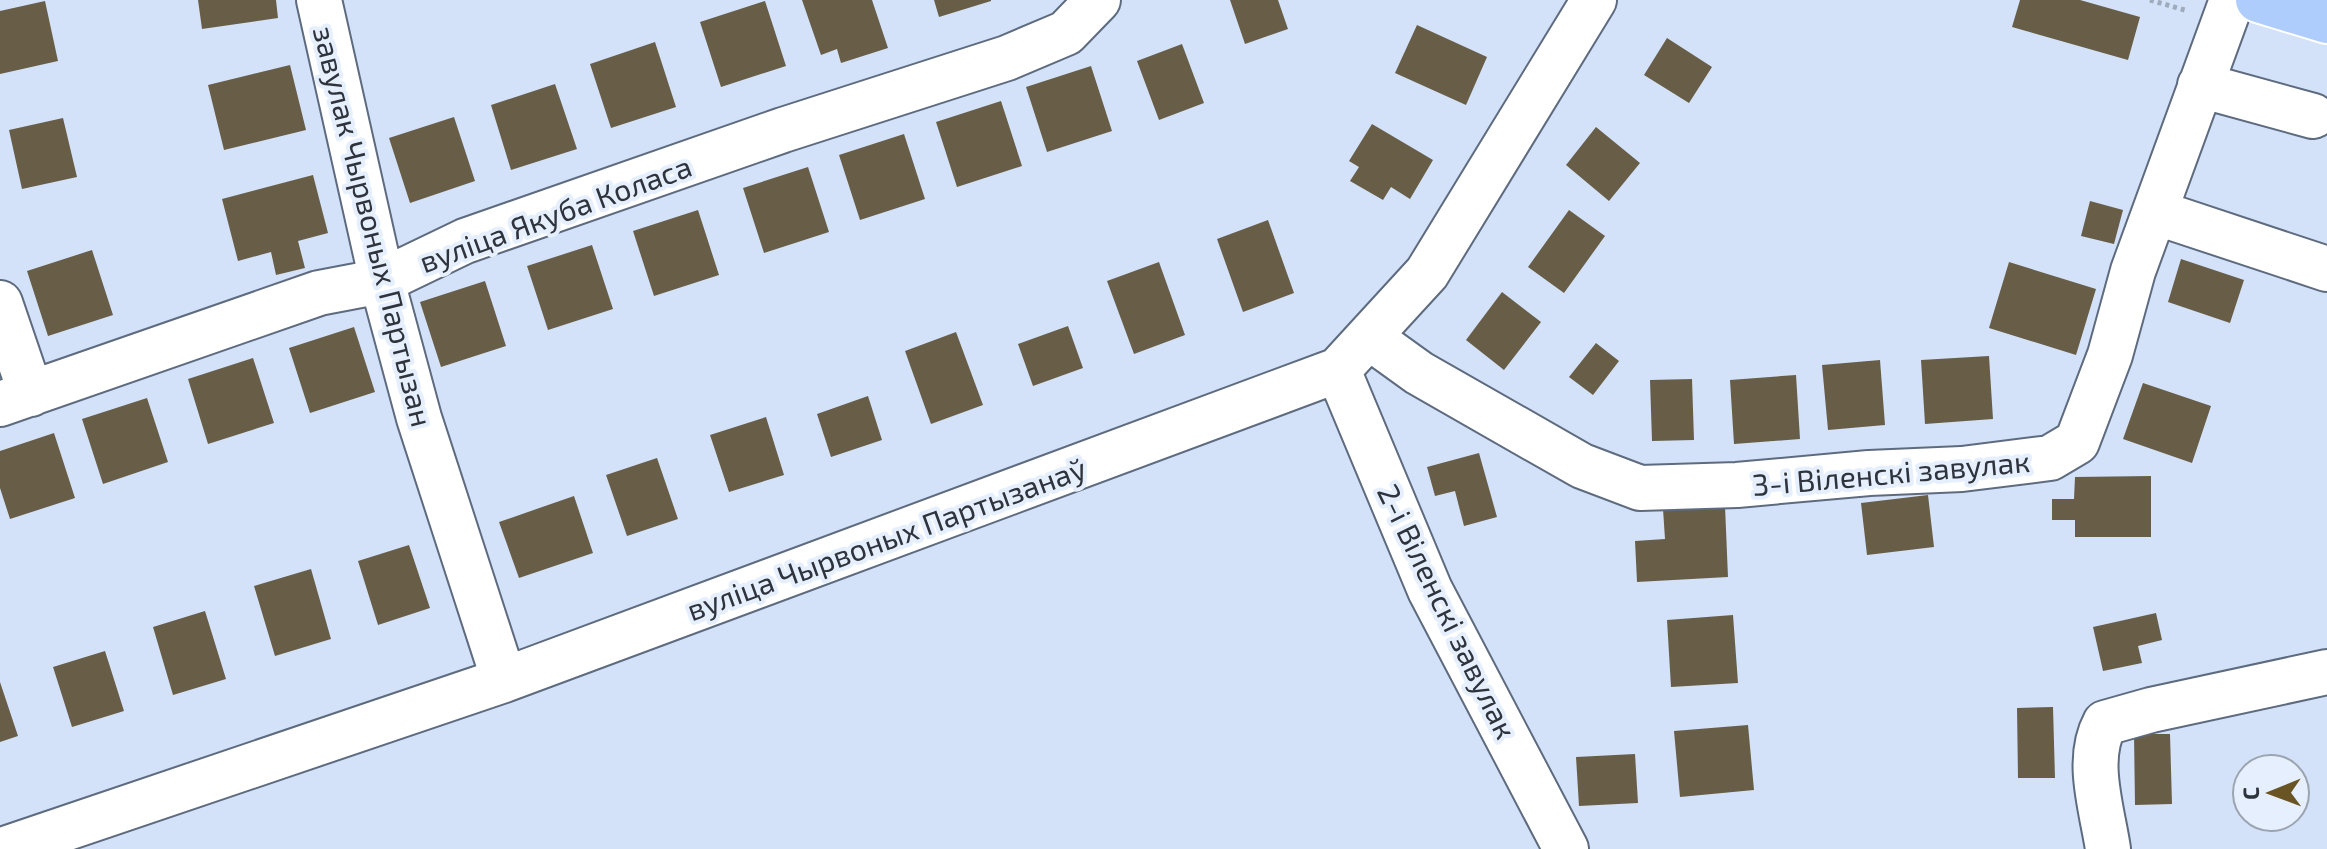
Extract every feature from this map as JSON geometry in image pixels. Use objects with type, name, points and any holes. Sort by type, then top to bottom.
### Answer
[{"type":"main road","points":[[2258,0],[2327,21]]},
{"type":"street","name":"завулак Чырвоных Партызан","points":[[319,0],[382,281],[419,418],[504,680]]},
{"type":"street","name":"вуліца Якуба Коласа","points":[[16,399],[319,293],[382,281],[465,241],[783,130],[1007,58],[1066,33],[1098,0]]},
{"type":"street","name":"вуліца Чырвоных Партызанаў","points":[[5,849],[504,680],[1338,370],[1427,273],[1594,0]]},
{"type":"street","name":"3-і Віленскі завулак","points":[[1369,337],[1419,373],[1582,466],[1640,488],[1737,485],[1869,473],[1962,469],[2050,458],[2077,442],[2110,355],[2133,271],[2232,0]]},
{"type":"street","points":[[2200,85],[2313,116]]},
{"type":"street","points":[[2155,212],[2327,269]]},
{"type":"street","points":[[0,303],[16,399]]},
{"type":"street","name":"2-і Віленскі завулак","points":[[1338,370],[1430,590],[1566,849]]},
{"type":"street","points":[[2108,849],[2095,762],[2097,738],[2105,723],[2327,672]]},
{"type":"building","points":[[198,0],[276,0],[278,18],[202,29]]},
{"type":"building","points":[[802,0],[872,0],[888,48],[841,63],[837,49],[821,55]]},
{"type":"building","points":[[934,0],[991,0],[991,1],[939,17]]},
{"type":"building","points":[[1230,0],[1278,0],[1288,29],[1245,44]]},
{"type":"building","points":[[2020,0],[2080,0],[2140,17],[2128,60],[2012,27]]},
{"type":"building","points":[[45,1],[58,61],[0,74],[0,11]]},
{"type":"building","points":[[765,1],[786,66],[721,87],[700,22]]},
{"type":"building","points":[[1417,25],[1487,57],[1466,105],[1395,73]]},
{"type":"building","points":[[1667,38],[1712,67],[1689,103],[1644,75]]},
{"type":"building","points":[[655,42],[676,107],[611,128],[590,64]]},
{"type":"building","points":[[1182,44],[1204,103],[1159,120],[1137,61]]},
{"type":"building","points":[[290,65],[306,130],[224,150],[208,85]]},
{"type":"building","points":[[1091,66],[1112,131],[1047,152],[1026,87]]},
{"type":"building","points":[[555,84],[577,149],[511,170],[491,105]]},
{"type":"building","points":[[1001,101],[1022,166],[957,187],[936,122]]},
{"type":"building","points":[[454,117],[475,181],[410,203],[389,138]]},
{"type":"building","points":[[63,118],[77,177],[22,189],[9,130]]},
{"type":"building","points":[[1372,124],[1433,160],[1410,199],[1391,187],[1383,200],[1350,181],[1359,167],[1349,161]]},
{"type":"building","points":[[1596,127],[1640,163],[1609,201],[1566,165]]},
{"type":"building","points":[[904,134],[925,199],[860,220],[839,155]]},
{"type":"building","points":[[808,167],[829,232],[764,253],[743,188]]},
{"type":"building","points":[[313,175],[328,233],[298,241],[305,268],[276,275],[271,252],[238,261],[222,199]]},
{"type":"building","points":[[2090,201],[2123,210],[2114,244],[2081,236]]},
{"type":"building","points":[[698,210],[719,275],[654,296],[633,231]]},
{"type":"building","points":[[1569,210],[1605,236],[1564,293],[1528,267]]},
{"type":"building","points":[[1268,220],[1294,293],[1243,312],[1217,239]]},
{"type":"building","points":[[592,245],[613,309],[548,330],[527,266]]},
{"type":"building","points":[[92,250],[113,315],[48,336],[27,271]]},
{"type":"building","points":[[2181,259],[2244,280],[2230,323],[2168,302]]},
{"type":"building","points":[[1159,262],[1185,335],[1134,354],[1107,281]]},
{"type":"building","points":[[2009,262],[2096,289],[2076,355],[1989,328]]},
{"type":"building","points":[[485,281],[506,346],[441,367],[420,302]]},
{"type":"building","points":[[1502,292],[1541,322],[1504,370],[1466,340]]},
{"type":"building","points":[[1068,326],[1083,368],[1033,386],[1018,344]]},
{"type":"building","points":[[354,327],[375,392],[310,413],[289,348]]},
{"type":"building","points":[[956,332],[983,405],[931,424],[905,351]]},
{"type":"building","points":[[1596,343],[1619,361],[1593,395],[1569,377]]},
{"type":"building","points":[[1989,356],[1993,419],[1925,424],[1921,360]]},
{"type":"building","points":[[253,358],[274,423],[208,444],[188,379]]},
{"type":"building","points":[[1880,360],[1885,425],[1828,430],[1822,365]]},
{"type":"building","points":[[1796,375],[1800,439],[1734,444],[1730,380]]},
{"type":"building","points":[[1692,379],[1694,440],[1652,441],[1650,380]]},
{"type":"building","points":[[2143,383],[2211,406],[2192,463],[2123,439]]},
{"type":"building","points":[[868,396],[882,440],[831,457],[817,414]]},
{"type":"building","points":[[147,398],[168,462],[103,484],[82,419]]},
{"type":"building","points":[[766,417],[784,475],[729,492],[710,435]]},
{"type":"building","points":[[54,433],[75,498],[10,519],[0,488],[0,451]]},
{"type":"building","points":[[1479,453],[1497,517],[1464,526],[1455,491],[1435,496],[1427,467]]},
{"type":"building","points":[[657,458],[678,519],[627,536],[606,475]]},
{"type":"building","points":[[2151,476],[2151,537],[2075,537],[2075,520],[2052,520],[2052,499],[2074,499],[2075,477]]},
{"type":"building","points":[[1928,495],[1934,547],[1867,555],[1861,503]]},
{"type":"building","points":[[574,496],[593,553],[519,578],[499,522]]},
{"type":"building","points":[[1725,506],[1728,577],[1637,582],[1635,541],[1665,539],[1663,509]]},
{"type":"building","points":[[409,545],[430,608],[378,625],[358,561]]},
{"type":"building","points":[[311,569],[331,639],[275,656],[254,586]]},
{"type":"building","points":[[205,611],[226,679],[173,695],[153,627]]},
{"type":"building","points":[[2156,613],[2162,640],[2138,646],[2142,663],[2103,671],[2093,627]]},
{"type":"building","points":[[1733,615],[1738,683],[1671,687],[1667,620]]},
{"type":"building","points":[[105,651],[124,711],[72,727],[53,667]]},
{"type":"building","points":[[0,682],[18,736],[0,742]]},
{"type":"building","points":[[2053,707],[2055,778],[2018,778],[2017,708]]},
{"type":"building","points":[[1748,725],[1754,790],[1680,797],[1674,731]]},
{"type":"building","points":[[2134,734],[2170,734],[2172,804],[2135,805]]},
{"type":"building","points":[[1635,754],[1638,803],[1579,806],[1576,757]]}]
